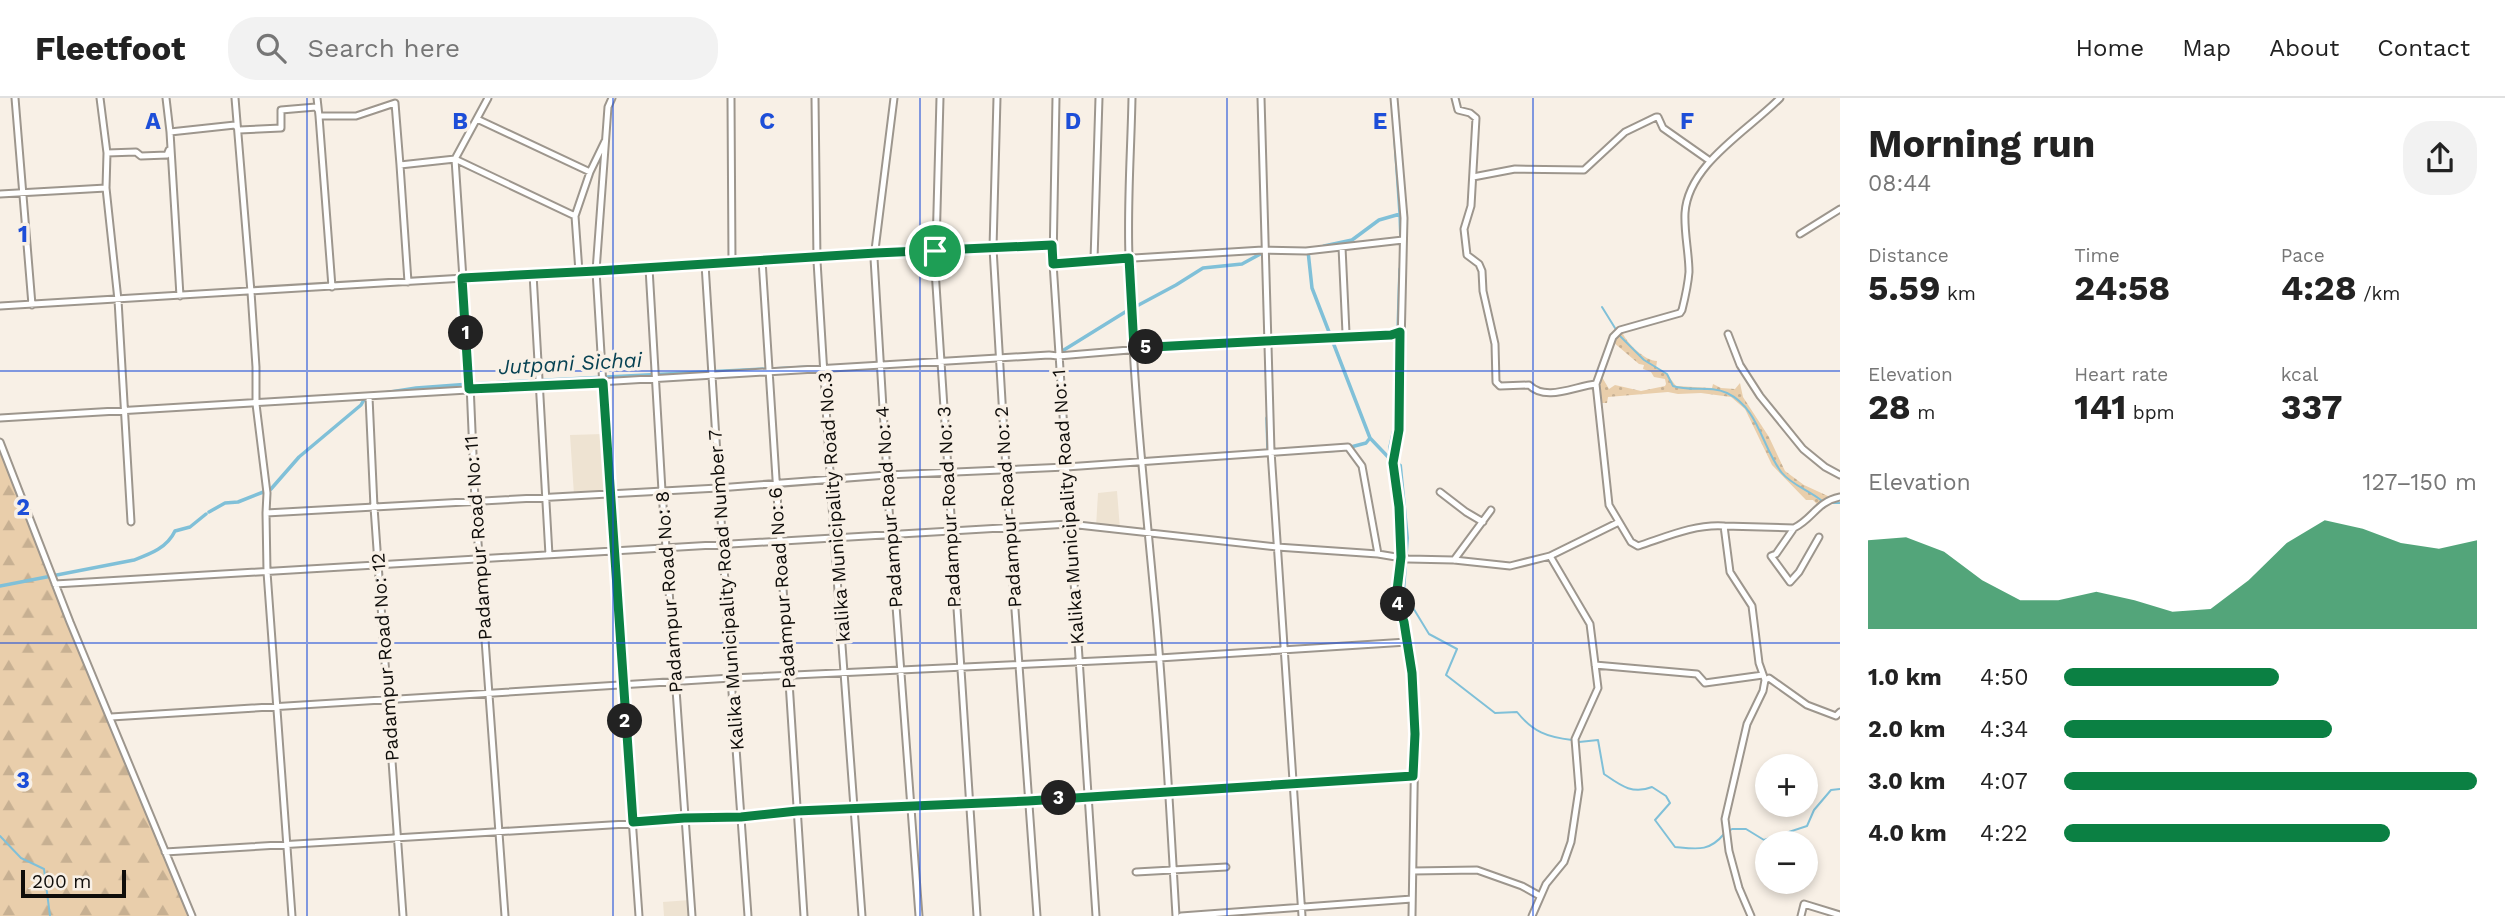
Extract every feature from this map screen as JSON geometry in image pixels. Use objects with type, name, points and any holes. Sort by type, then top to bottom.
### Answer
[{"type":"street","points":[[15,98],[32,304]]},
{"type":"street","points":[[100,98],[118,300],[131,522]]},
{"type":"street","points":[[166,98],[180,296]]},
{"type":"street","points":[[235,98],[251,292],[256,404],[267,493],[267,572],[292,916]]},
{"type":"street","points":[[317,98],[332,287]]},
{"type":"street","points":[[455,159],[488,98]]},
{"type":"street","points":[[612,98],[608,107],[596,271],[639,916]]},
{"type":"street","points":[[731,98],[732,263]]},
{"type":"street","name":"kalika Municipality Road No.3","points":[[815,98],[818,257],[834,537],[862,916]]},
{"type":"street","name":"Padampur Road No: 4","points":[[894,98],[876,253],[887,475],[919,916]]},
{"type":"street","name":"Padampur Road No: 3","points":[[940,98],[935,251],[950,531],[977,916]]},
{"type":"street","name":"Padampur Road No: 2","points":[[997,98],[993,248],[1037,916]]},
{"type":"street","name":"Kalika Municipality Road No: 1","points":[[1056,98],[1052,245],[1077,662],[1096,916]]},
{"type":"street","points":[[1094,260],[1098,98]]},
{"type":"street","points":[[1132,98],[1129,258],[1140,461],[1159,658],[1178,916],[1412,899]]},
{"type":"street","points":[[1261,98],[1270,453],[1302,916]]},
{"type":"street","points":[[1394,98],[1403,240],[1399,430],[1393,463],[1399,507],[1401,557],[1396,599],[1407,642],[1415,734],[1412,916]]},
{"type":"street","points":[[1455,98],[1458,110],[1470,113],[1476,118],[1471,206],[1464,229],[1467,256],[1479,264],[1482,271],[1483,291],[1495,344],[1496,382],[1500,386],[1529,385],[1535,392],[1548,393],[1596,384]]},
{"type":"street","points":[[1780,98],[1710,161],[1696,180],[1685,209],[1689,271],[1682,310],[1680,313],[1620,330],[1613,337],[1596,384],[1609,505],[1630,542],[1638,546],[1661,537],[1711,525],[1794,528]]},
{"type":"street","points":[[319,113],[356,116],[395,100],[408,282]]},
{"type":"street","points":[[239,130],[281,128],[281,110],[316,107],[319,113]]},
{"type":"street","points":[[1473,177],[1515,170],[1584,170],[1625,132],[1656,117],[1662,128],[1710,161]]},
{"type":"street","points":[[477,119],[590,172]]},
{"type":"street","points":[[170,132],[235,125],[239,130]]},
{"type":"street","points":[[579,272],[575,216],[590,172],[605,141]]},
{"type":"street","points":[[107,153],[167,155],[169,150]]},
{"type":"street","points":[[400,165],[455,159],[575,216]]},
{"type":"street","name":"Padampur Road No: 11","points":[[455,159],[475,500],[505,916]]},
{"type":"street","points":[[0,194],[106,188]]},
{"type":"street","points":[[1800,234],[1840,209]]},
{"type":"street","points":[[1053,264],[1317,249],[1403,240]]},
{"type":"street","points":[[0,306],[876,253],[1052,245]]},
{"type":"street","points":[[1342,247],[1346,333],[1344,338]]},
{"type":"street","name":"Padampur Road No: 6","points":[[762,260],[804,916]]},
{"type":"street","name":"Kalika Municipality Road Number 7","points":[[705,264],[748,916]]},
{"type":"street","name":"Padampur Road No: 8","points":[[649,268],[692,916]]},
{"type":"street","points":[[533,274],[549,555]]},
{"type":"street","points":[[0,418],[1058,356],[1134,348],[1331,339],[1400,332]]},
{"type":"street","points":[[1728,334],[1740,365],[1760,396],[1803,449],[1840,475]]},
{"type":"street","name":"Padampur Road No: 12","points":[[369,397],[374,507],[403,916]]},
{"type":"street","points":[[0,442],[53,579],[192,916]]},
{"type":"street","points":[[266,513],[718,488],[1006,468],[1066,467],[1349,447],[1362,466],[1378,554]]},
{"type":"street","points":[[1440,492],[1483,522]]},
{"type":"street","points":[[1819,537],[1799,572],[1790,582],[1770,556],[1776,554],[1794,528],[1828,499],[1840,497]]},
{"type":"street","points":[[1454,559],[1491,510]]},
{"type":"street","points":[[53,579],[267,572],[1069,524],[1277,547],[1454,559],[1510,566],[1550,556],[1619,522]]},
{"type":"street","points":[[1724,526],[1730,572],[1752,606],[1759,663],[1764,677],[1763,691],[1747,724],[1724,819],[1739,888],[1751,916]]},
{"type":"street","points":[[1532,916],[1540,896],[1564,862],[1571,842],[1579,789],[1575,739],[1598,688],[1590,624],[1550,556]]},
{"type":"street","points":[[111,717],[731,678],[1159,658],[1407,642]]},
{"type":"street","points":[[1595,665],[1697,674],[1704,683],[1764,677],[1807,705],[1836,716],[1840,712]]},
{"type":"street","points":[[165,852],[684,818],[741,817],[797,811],[1028,801],[1413,776]]},
{"type":"street","points":[[1136,872],[1226,867]]},
{"type":"street","points":[[1413,871],[1477,870],[1522,886],[1540,896]]},
{"type":"street","points":[[1801,916],[1804,904],[1840,915]]},
{"type":"shaded area","points":[[603,434],[608,492],[574,495],[570,435]]},
{"type":"shaded area","points":[[1117,491],[1120,529],[1096,527],[1098,493]]},
{"type":"shaded area","points":[[690,900],[691,916],[664,916],[663,902]]},
{"type":"green space","points":[[1626,330],[1623,334],[1637,351],[1657,361],[1656,368],[1667,374],[1676,386],[1712,388],[1713,384],[1721,388],[1735,389],[1740,383],[1743,397],[1769,437],[1785,471],[1804,485],[1830,497],[1818,505],[1813,500],[1806,500],[1772,465],[1745,409],[1731,397],[1668,392],[1608,397],[1607,403],[1601,403],[1599,391],[1602,377],[1609,389],[1615,385],[1641,391],[1666,384],[1665,379],[1654,377],[1651,372],[1643,369],[1644,365],[1639,364],[1613,342],[1621,331]]},
{"type":"green space","points":[[0,453],[191,916],[0,916]]},
{"type":"waterway","points":[[1395,139],[1400,214]]},
{"type":"waterway","points":[[1324,246],[1352,240],[1379,220],[1400,214],[1401,241]]},
{"type":"waterway","points":[[1308,251],[1312,288],[1370,438]]},
{"type":"waterway","points":[[1133,308],[1203,268],[1242,264],[1264,252]]},
{"type":"waterway","points":[[1390,459],[1395,425],[1400,269]]},
{"type":"waterway","points":[[1602,307],[1615,328]]},
{"type":"waterway","name":"Jutpani Sichai","points":[[1059,353],[1130,309]]},
{"type":"waterway","points":[[1619,335],[1644,360],[1667,374],[1673,386],[1721,391],[1738,400],[1753,418],[1782,473],[1822,501]]},
{"type":"waterway","name":"Jutpani Sichai","points":[[771,369],[811,367]]},
{"type":"waterway","name":"Jutpani Sichai","points":[[384,393],[470,384],[766,369]]},
{"type":"waterway","name":"Jutpani Sichai","points":[[209,512],[225,503],[238,502],[271,489],[299,457],[361,405],[366,396]]},
{"type":"waterway","points":[[1267,418],[1268,452]]},
{"type":"waterway","points":[[1347,448],[1366,443],[1370,438],[1390,459]]},
{"type":"waterway","points":[[1323,451],[1340,450]]},
{"type":"waterway","points":[[1396,462],[1401,465],[1408,538],[1404,593],[1429,634],[1457,649],[1446,675],[1495,713],[1517,712],[1541,732],[1572,740]]},
{"type":"waterway","points":[[1830,503],[1840,503]]},
{"type":"waterway","name":"Jutpani Sichai","points":[[0,586],[134,560],[158,550],[175,531],[190,527],[206,514]]},
{"type":"waterway","points":[[1579,742],[1598,740],[1604,774],[1615,782],[1638,790],[1652,787],[1666,796],[1670,803],[1655,820],[1675,847],[1708,847],[1724,834]]},
{"type":"waterway","points":[[1729,831],[1746,829],[1764,840],[1807,826],[1814,810],[1831,790],[1840,789]]},
{"type":"waterway","points":[[0,836],[21,858],[44,869],[50,916]]},
{"type":"route","points":[[1052,245],[1053,264],[1129,258],[1134,348],[1329,339],[1391,335],[1400,332],[1399,430],[1393,451],[1401,557],[1396,599],[1404,622],[1412,673],[1415,734],[1413,776],[1028,801],[797,811],[741,817],[633,822],[603,383],[469,389],[462,278],[935,251],[1052,245]]}]
